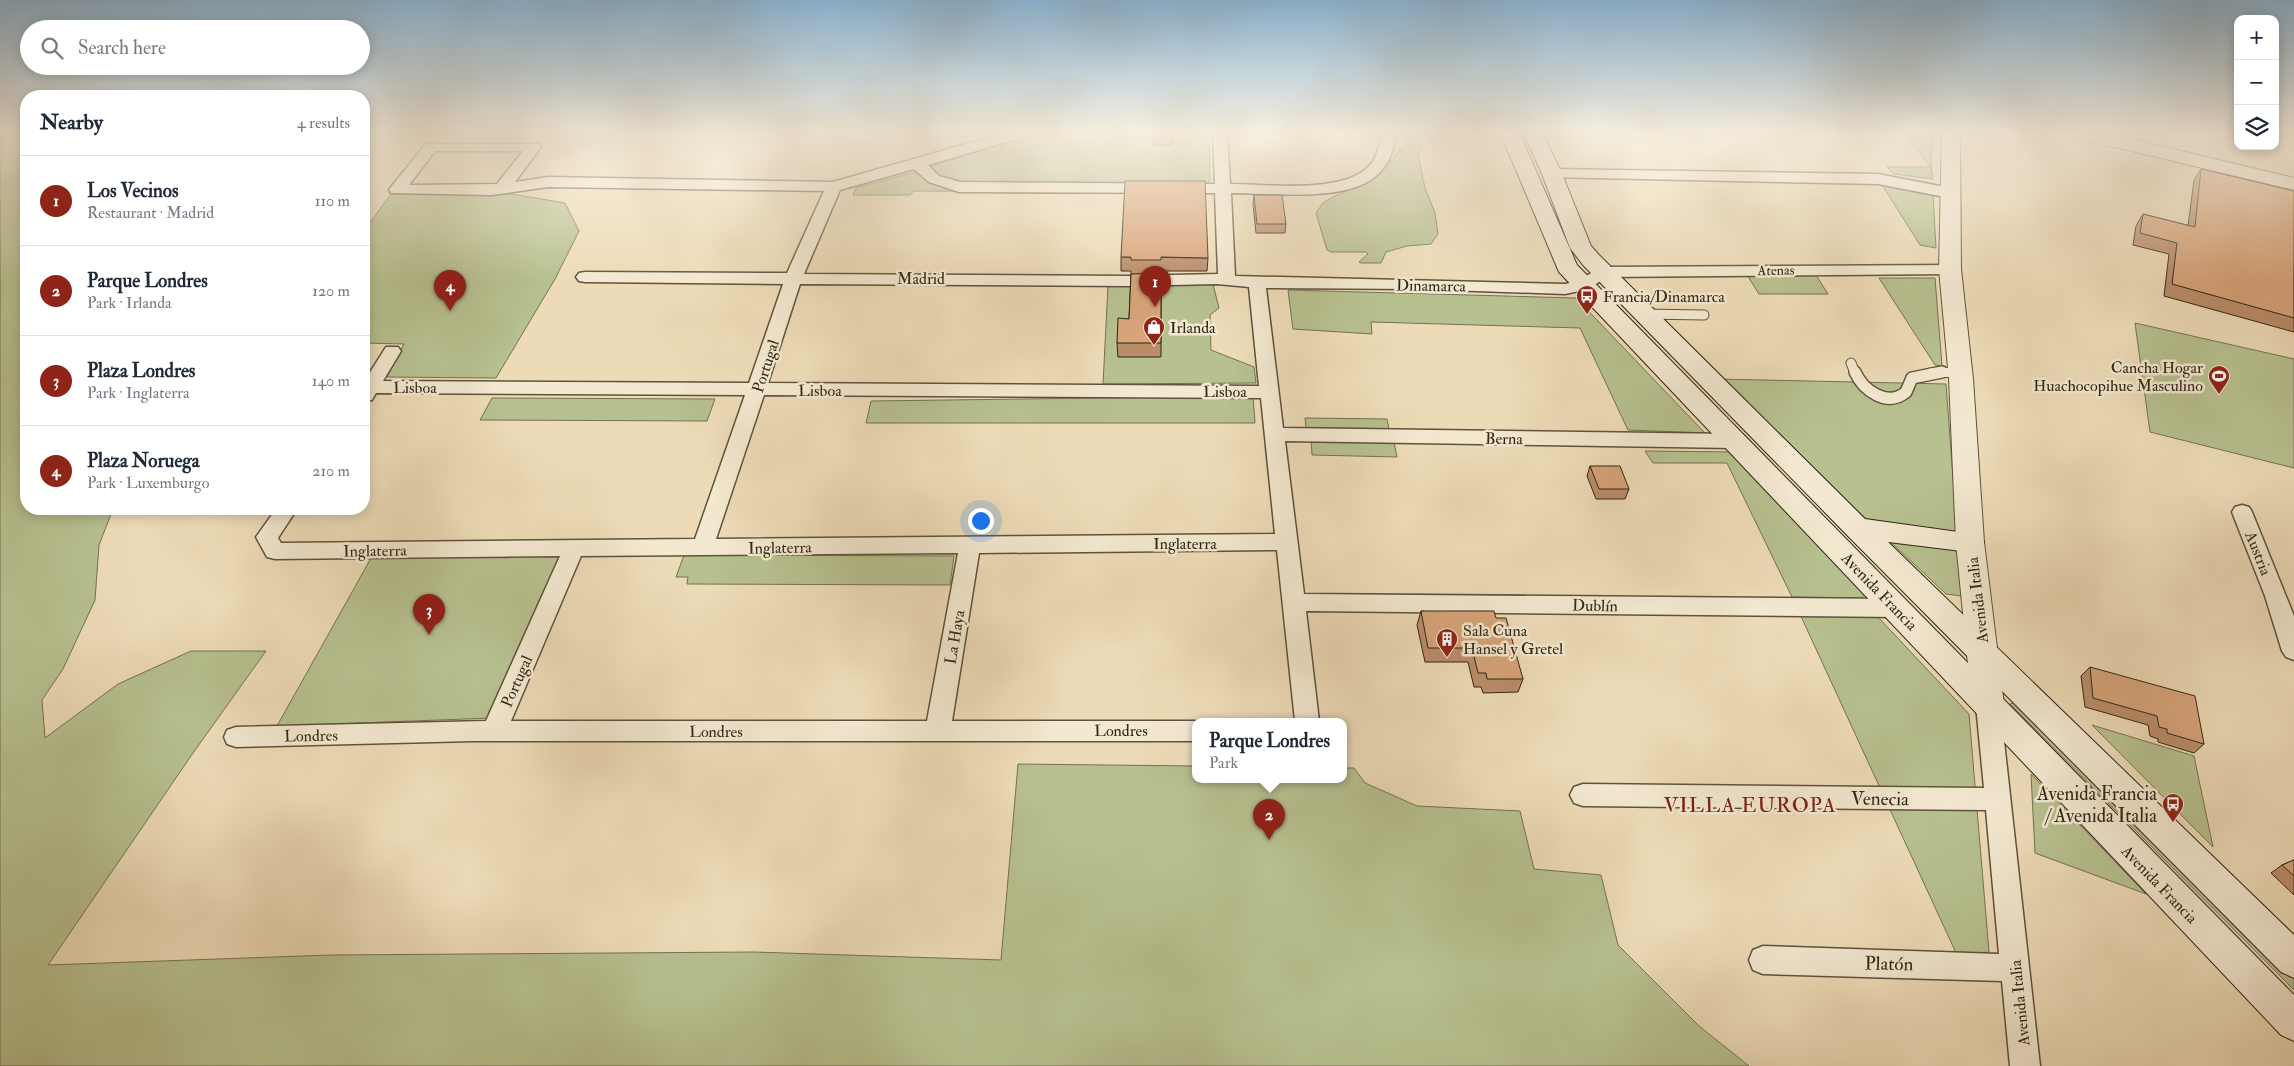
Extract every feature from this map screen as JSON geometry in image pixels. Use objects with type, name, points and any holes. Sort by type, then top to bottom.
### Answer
[{"type":"main road","name":"Avenida Francia","points":[[1530,182],[1567,268],[1592,278],[1642,314],[2294,960]]},
{"type":"main road","name":"Avenida Francia","points":[[1555,182],[1592,278],[1734,440],[2294,1022]]},
{"type":"main road","name":"Avenida Italia","points":[[1950,182],[1950,269],[1961,372],[1970,542],[1984,653],[1988,705]]},
{"type":"main road","points":[[1856,528],[1970,542]]},
{"type":"street","points":[[404,182],[397,190],[492,190],[548,182],[834,187],[853,182]]},
{"type":"street","points":[[502,188],[507,182]]},
{"type":"street","points":[[943,182],[959,187],[1320,190],[1356,182]]},
{"type":"street","points":[[1223,182],[1227,280]]},
{"type":"street","points":[[1892,182],[1950,193]]},
{"type":"street","name":"Portugal","points":[[702,547],[794,277],[834,187]]},
{"type":"street","name":"Atenas","points":[[1592,278],[1950,269]]},
{"type":"street","name":"Madrid","points":[[585,277],[1227,280],[1257,283]]},
{"type":"street","name":"Dinamarca","points":[[1257,283],[1565,289],[1592,278]]},
{"type":"street","points":[[1257,283],[1307,718]]},
{"type":"street","points":[[370,387],[392,351]]},
{"type":"street","name":"Lisboa","points":[[370,392],[757,389],[1269,392]]},
{"type":"street","name":"Berna","points":[[1275,434],[1734,440]]},
{"type":"street","name":"Austria","points":[[2242,512],[2285,598],[2294,651]]},
{"type":"street","name":"Inglaterra","points":[[282,515],[267,537],[275,551],[1286,542]]},
{"type":"street","name":"La Haya","points":[[938,730],[970,545]]},
{"type":"street","name":"Portugal","points":[[494,731],[574,548]]},
{"type":"street","name":"Dublín","points":[[1294,602],[1896,608]]},
{"type":"street","name":"Avenida Italia","points":[[1988,705],[2025,1066]]},
{"type":"street","name":"Londres","points":[[236,736],[494,731],[1192,731]]},
{"type":"street","name":"Venecia","points":[[1584,795],[1998,799]]},
{"type":"street","name":"Platón","points":[[1763,960],[2015,968]]},
{"type":"lane","points":[[1642,314],[1704,315]]},
{"type":"lane","points":[[1851,363],[1864,388],[1874,394],[1888,397],[1901,396],[1907,391],[1912,378],[1924,373],[1936,371],[1961,372]]},
{"type":"green space","points":[[0,182],[20,182],[20,515],[111,515],[99,545],[95,600],[63,669],[42,700],[45,738],[118,684],[191,651],[266,651],[193,753],[48,965],[331,955],[754,952],[1001,960],[1018,764],[1192,766],[1192,783],[1347,783],[1347,768],[1354,768],[1365,783],[1417,806],[1520,811],[1534,869],[1601,875],[1618,945],[1699,1026],[1749,1066],[0,1066]]},
{"type":"green space","points":[[879,182],[941,182],[1110,192],[914,191],[910,195],[853,195],[856,188]]},
{"type":"green space","points":[[948,182],[1209,182],[1206,184],[958,184]]},
{"type":"green space","points":[[1368,182],[1424,182],[1435,213],[1438,234],[1431,244],[1407,246],[1386,252],[1381,263],[1361,263],[1359,262],[1368,254],[1366,252],[1331,252],[1327,250],[1316,213],[1323,203]]},
{"type":"green space","points":[[1882,185],[1933,194],[1936,248],[1920,245]]},
{"type":"green space","points":[[391,194],[511,194],[565,203],[579,231],[555,279],[496,378],[387,377],[404,344],[370,343],[370,223]]},
{"type":"green space","points":[[1747,275],[1816,275],[1828,294],[1759,294]]},
{"type":"green space","points":[[1879,278],[1935,278],[1942,366],[1935,365]]},
{"type":"green space","points":[[1213,284],[1219,308],[1210,315],[1211,350],[1254,367],[1256,383],[1103,384],[1108,286]]},
{"type":"green space","points":[[1288,290],[1576,298],[1705,433],[1628,430],[1580,328],[1371,322],[1372,334],[1293,329]]},
{"type":"green space","name":"Cancha Hogar Huachocopihue Masculino","points":[[2135,323],[2294,359],[2294,468],[2150,432]]},
{"type":"green space","points":[[1717,379],[1946,384],[1962,596],[1946,594]]},
{"type":"green space","points":[[1253,396],[1255,423],[866,423],[871,401]]},
{"type":"green space","points":[[492,398],[715,399],[707,421],[480,420]]},
{"type":"green space","points":[[1305,418],[1387,419],[1389,429],[1306,428]]},
{"type":"green space","points":[[1311,440],[1394,442],[1397,457],[1312,455]]},
{"type":"green space","points":[[1645,451],[1737,452],[1868,592],[1861,598],[1792,597],[1727,463],[1653,463]]},
{"type":"green space","points":[[569,547],[493,718],[277,726],[375,551]]},
{"type":"green space","points":[[684,555],[954,556],[950,585],[687,584],[688,577],[676,577]]},
{"type":"green space","points":[[1799,612],[1877,616],[1969,714],[1989,952],[1957,955]]},
{"type":"green space","points":[[2018,701],[2294,974],[2294,990],[2010,704]]},
{"type":"green space","points":[[2092,725],[2194,756],[2213,847]]},
{"type":"green space","points":[[2031,774],[2146,894],[2035,853]]},
{"type":"building","points":[[1125,182],[1205,182],[1208,258],[1161,257],[1161,260],[1131,260],[1131,257],[1121,257]]},
{"type":"building","points":[[2200,182],[2255,182],[2294,191],[2294,318],[2172,284],[2177,243],[2140,233],[2143,214],[2195,227]]},
{"type":"building","points":[[1254,195],[1282,195],[1286,224],[1257,224]]},
{"type":"building","points":[[1161,273],[1161,343],[1117,343],[1118,318],[1129,319],[1131,274]]},
{"type":"building","points":[[1590,466],[1620,466],[1629,489],[1599,489]]},
{"type":"building","points":[[1421,611],[1494,611],[1496,618],[1506,618],[1523,679],[1487,679],[1486,673],[1478,673],[1472,648],[1428,648]]},
{"type":"building","points":[[2090,667],[2195,696],[2204,744],[2167,733],[2167,729],[2159,727],[2157,716],[2093,698]]},
{"type":"building","points":[[2294,860],[2294,876],[2282,865]]},
{"type":"place","name":"Los Vecinos","points":[[1155,307]]},
{"type":"place","name":"Plaza Noruega","points":[[450,311]]},
{"type":"place","name":"Francia/Dinamarca","points":[[1587,315]]},
{"type":"place","name":"Irlanda","points":[[1154,346]]},
{"type":"place","name":"Cancha Hogar Huachocopihue Masculino","points":[[2219,395]]},
{"type":"place","name":"Plaza Londres","points":[[429,635]]},
{"type":"place","name":"Sala Cuna Hansel y Gretel","points":[[1447,658]]},
{"type":"place","name":"Avenida Francia / Avenida Italia","points":[[2173,823]]},
{"type":"place","name":"Parque Londres","points":[[1269,840]]},
{"type":"district","name":"VILLA EUROPA","points":[[1750,805]]}]
